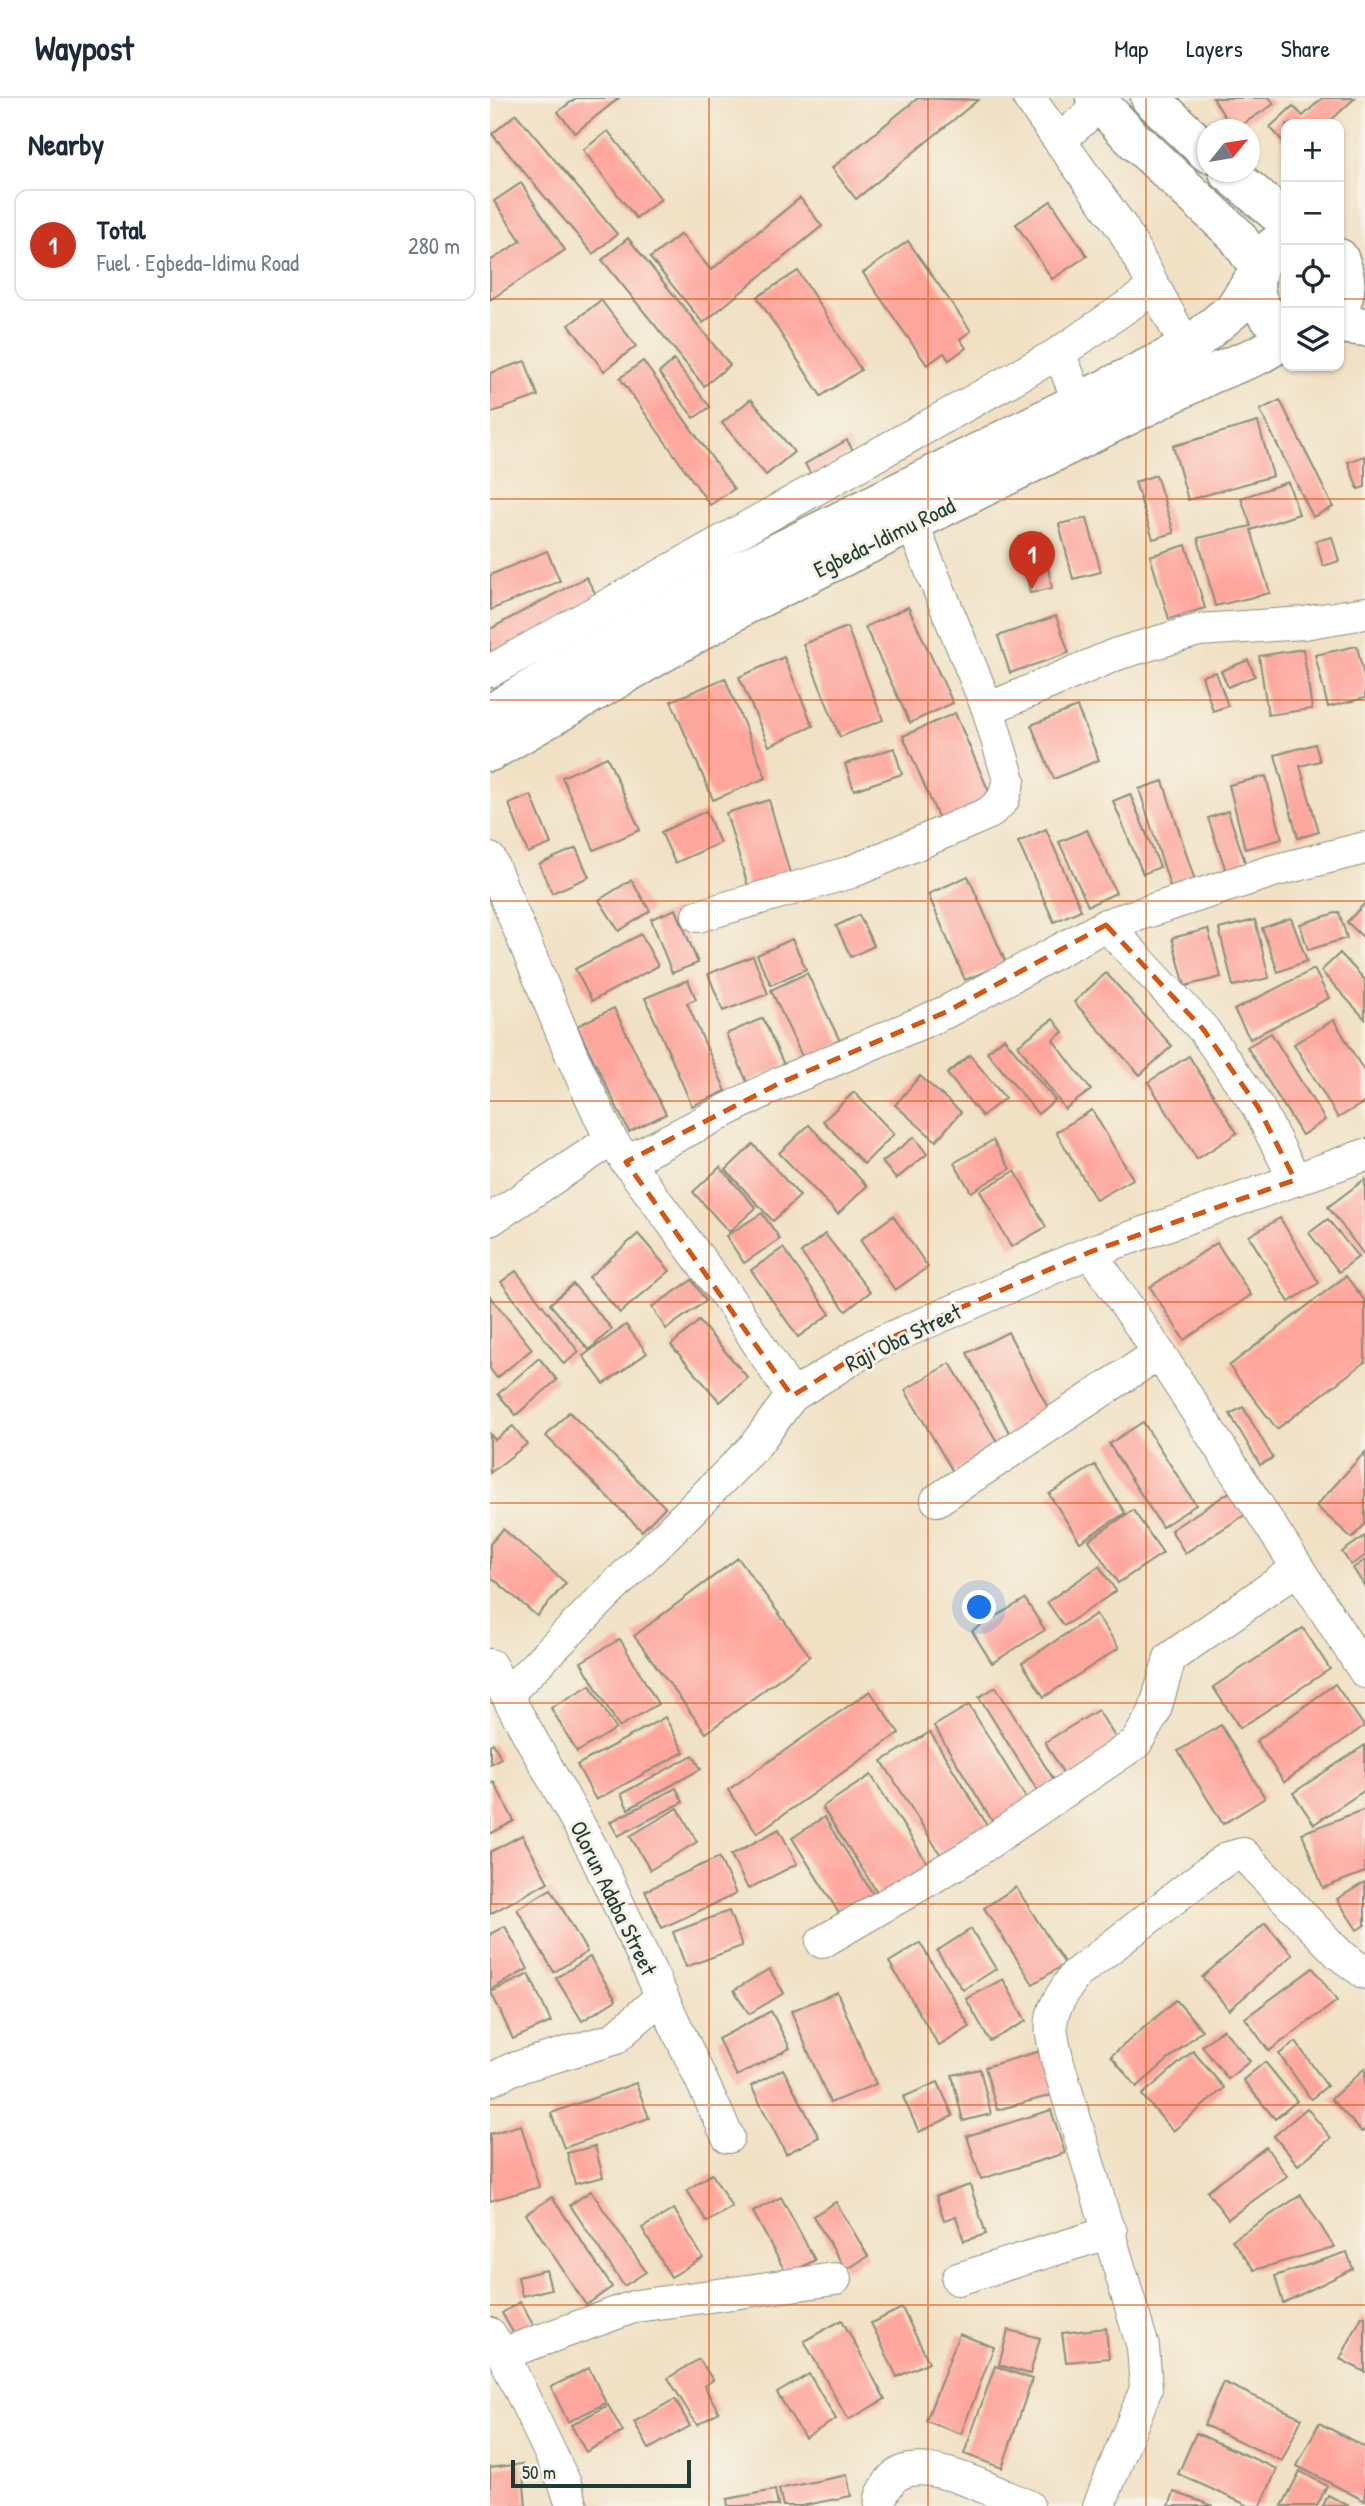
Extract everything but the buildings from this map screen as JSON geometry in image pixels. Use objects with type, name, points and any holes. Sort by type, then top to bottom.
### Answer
[{"type":"main road","points":[[1150,98],[1197,143]]},
{"type":"main road","points":[[1098,101],[1133,139],[1236,235],[1256,272],[1261,307],[1270,318],[1281,324]]},
{"type":"main road","points":[[1240,182],[1281,217]]},
{"type":"main road","name":"Egbeda-Idimu Road","points":[[490,714],[552,676],[738,572],[1187,348],[1233,310],[1265,253],[1281,242]]},
{"type":"main road","points":[[1344,261],[1365,269]]},
{"type":"main road","points":[[1344,325],[1365,327]]},
{"type":"main road","name":"Egbeda-Idimu Road","points":[[490,752],[744,606],[1281,342]]},
{"type":"street","points":[[1028,98],[1124,229],[1187,348]]},
{"type":"street","points":[[1060,140],[1098,101]]},
{"type":"street","points":[[490,671],[1059,353],[1154,288]]},
{"type":"street","points":[[1059,353],[1079,402]]},
{"type":"street","points":[[698,916],[851,872],[989,813],[1003,800],[1009,780],[988,709],[912,524]]},
{"type":"street","points":[[988,709],[1116,654],[1199,630],[1304,623],[1365,613]]},
{"type":"street","points":[[490,1220],[619,1151],[946,1012],[1106,925],[1273,871],[1365,848]]},
{"type":"street","points":[[490,859],[571,1054],[619,1151],[734,1306],[792,1396]]},
{"type":"street","points":[[1106,925],[1203,1029],[1258,1107],[1295,1180]]},
{"type":"street","name":"Raji Oba Street","points":[[508,1694],[753,1448],[792,1396],[874,1345],[1090,1252],[1365,1155]]},
{"type":"street","points":[[1090,1252],[1159,1353],[1365,1672]]},
{"type":"street","points":[[937,1500],[1159,1353]]},
{"type":"street","points":[[822,1942],[969,1856],[1136,1743],[1154,1713],[1170,1658],[1297,1569]]},
{"type":"street","name":"Olorun Adaba Street","points":[[490,1665],[594,1852],[727,2137]]},
{"type":"street","points":[[1099,2506],[1146,2389],[1143,2347],[1049,2023],[1059,1998],[1075,1975],[1208,1872],[1228,1858],[1243,1854],[1339,1954],[1365,1973]]},
{"type":"street","points":[[490,2080],[512,2069],[614,2039],[662,1996]]},
{"type":"street","points":[[957,2279],[1111,2232]]},
{"type":"street","points":[[572,2506],[565,2484],[497,2344],[636,2306],[835,2279]]},
{"type":"street","points":[[880,2506],[879,2500],[892,2477],[912,2468],[932,2468],[1028,2506]]},
{"type":"highlighted area","points":[[1106,925],[1203,1029],[1258,1107],[1295,1180],[1090,1252],[874,1345],[792,1396],[626,1162],[780,1083],[946,1012]]},
{"type":"place","name":"Total","points":[[1032,589]]}]
